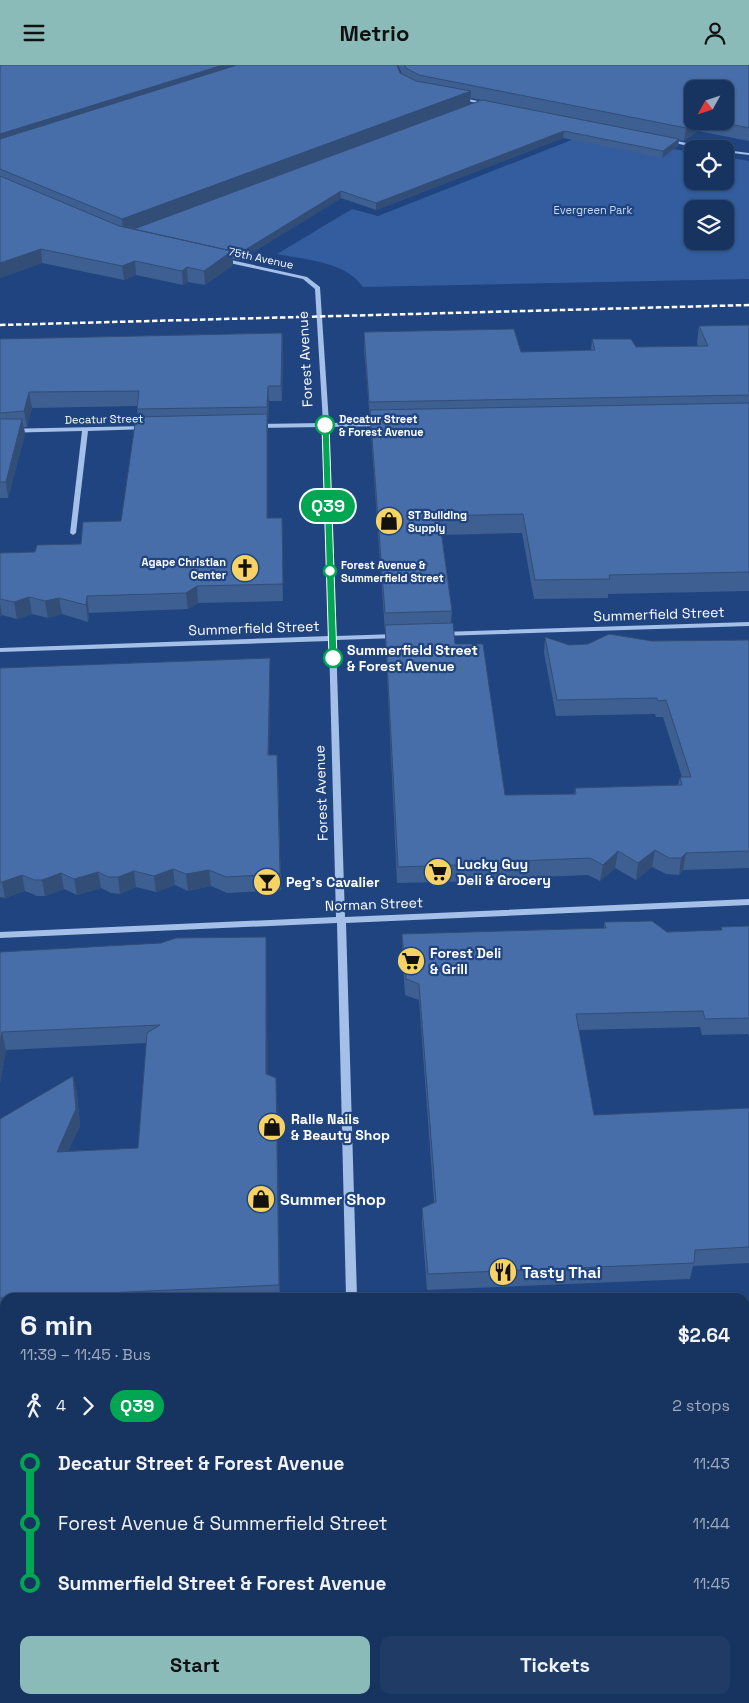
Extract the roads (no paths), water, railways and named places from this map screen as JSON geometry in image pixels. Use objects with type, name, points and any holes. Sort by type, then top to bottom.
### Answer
[{"type":"street","points":[[454,97],[492,105]]},
{"type":"street","points":[[468,108],[482,103]]},
{"type":"street","points":[[664,139],[684,143]]},
{"type":"street","points":[[734,152],[749,155]]},
{"type":"street","name":"75th Avenue","points":[[214,258],[305,278],[318,288]]},
{"type":"street","name":"Forest Avenue","points":[[318,288],[325,425],[352,1293]]},
{"type":"street","points":[[250,426],[385,424]]},
{"type":"street","name":"Decatur Street","points":[[0,431],[153,428]]},
{"type":"street","points":[[73,533],[86,429]]},
{"type":"street","name":"Summerfield Street","points":[[430,635],[749,624]]},
{"type":"street","name":"Summerfield Street","points":[[0,650],[410,635]]},
{"type":"street","name":"Norman Street","points":[[0,935],[749,902]]},
{"type":"railway","points":[[0,325],[749,305]]},
{"type":"place","name":"Decatur Street & Forest Avenue","points":[[325,425]]},
{"type":"place","name":"ST Building Supply","points":[[389,521]]},
{"type":"place","name":"Agape Christian Center","points":[[245,568]]},
{"type":"place","name":"Forest Avenue & Summerfield Street","points":[[330,571]]},
{"type":"place","name":"Summerfield Street & Forest Avenue","points":[[333,658]]},
{"type":"place","name":"Lucky Guy Deli & Grocery","points":[[438,872]]},
{"type":"place","name":"Peg's Cavalier","points":[[267,882]]},
{"type":"place","name":"Forest Deli & Grill","points":[[411,961]]},
{"type":"place","name":"Ralle Nails & Beauty Shop","points":[[272,1127]]},
{"type":"place","name":"Summer Shop","points":[[261,1199]]},
{"type":"place","name":"Tasty Thai","points":[[503,1272]]},
{"type":"park label","name":"Evergreen Park","points":[[593,210]]}]
